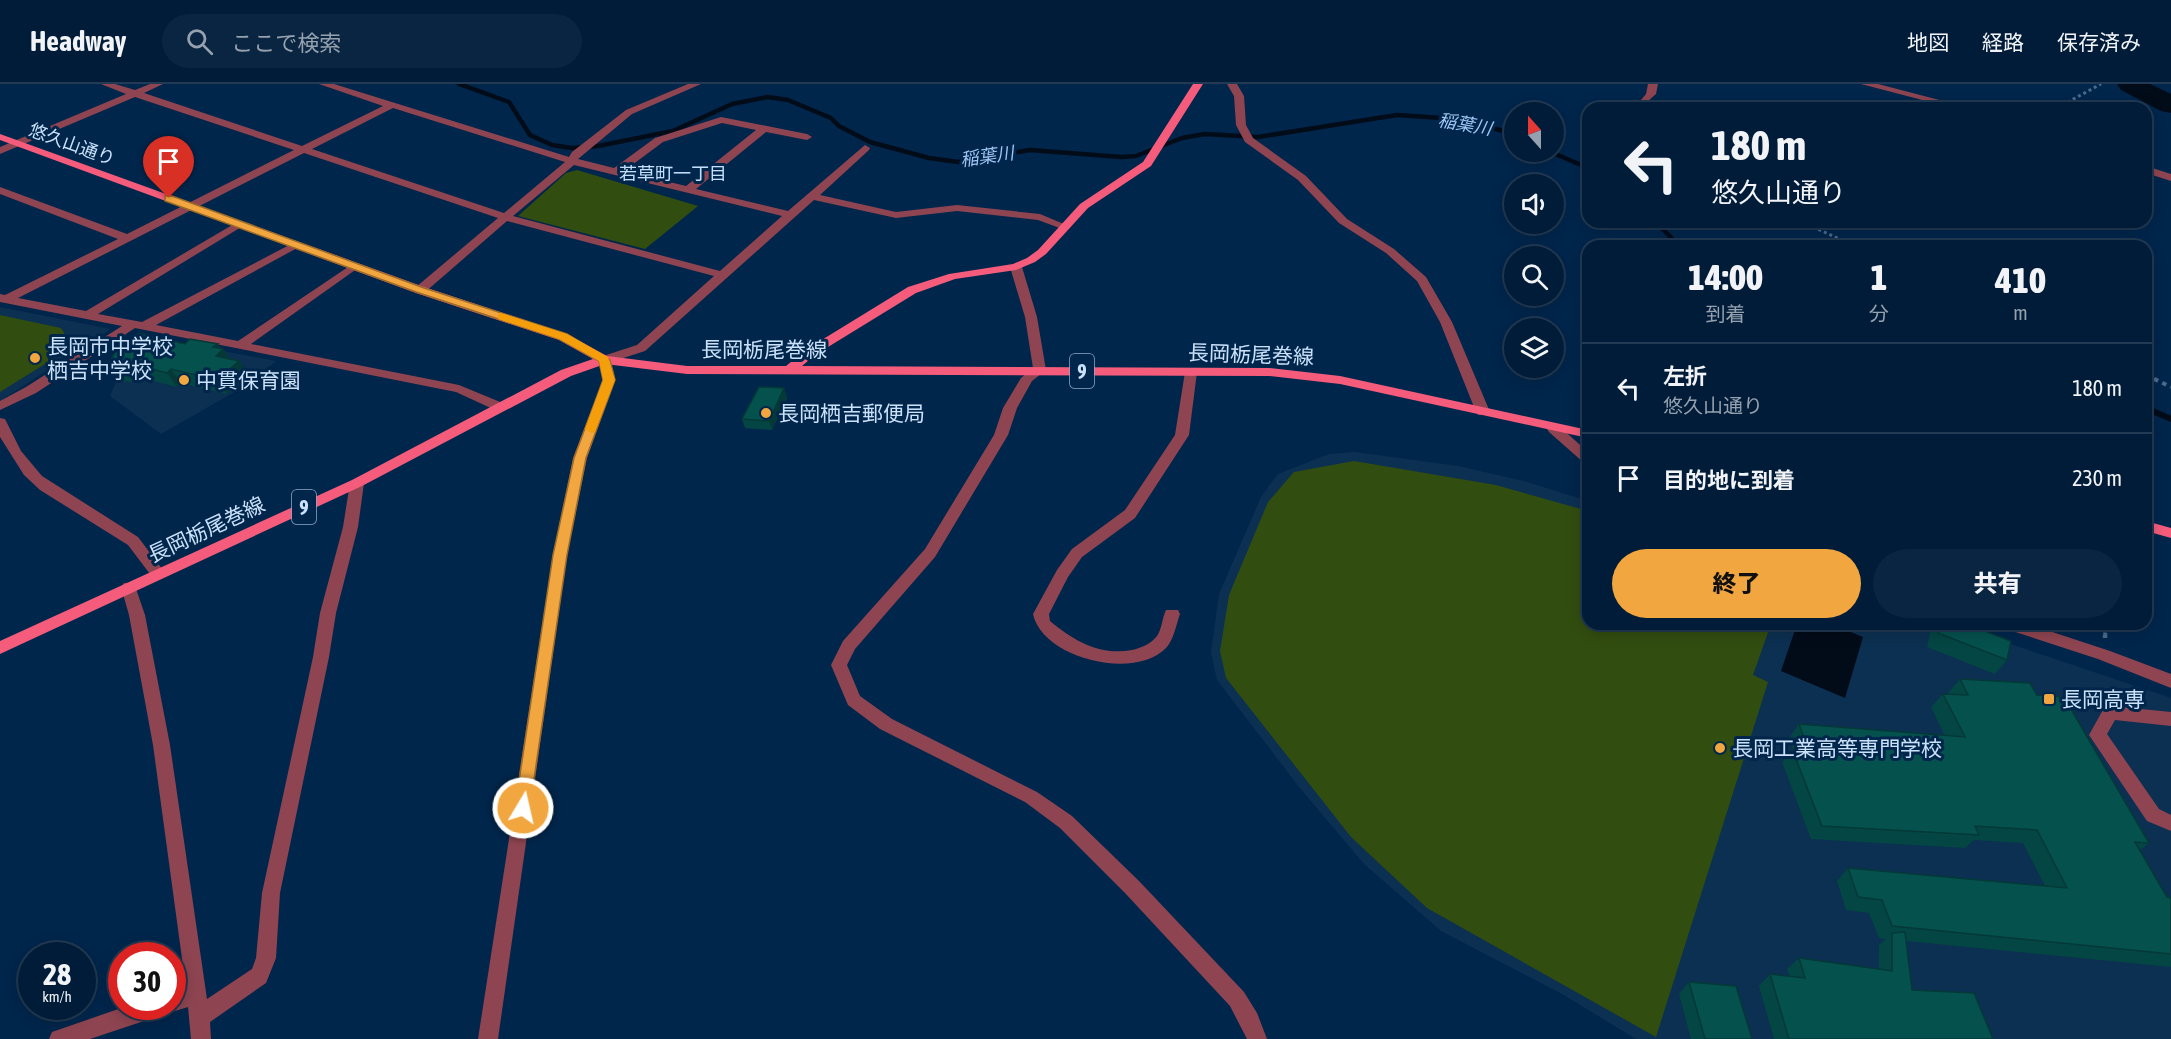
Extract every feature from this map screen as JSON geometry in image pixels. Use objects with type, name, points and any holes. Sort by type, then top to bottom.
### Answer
[{"type":"main road","points":[[790,370],[811,352],[912,290],[953,276],[1016,267],[1042,252],[1084,206],[1147,164],[1198,84]]},
{"type":"main road","name":"悠久山通り","points":[[0,137],[420,290],[563,337],[604,360]]},
{"type":"main road","name":"長岡栃尾巻線","points":[[0,648],[357,483],[566,373],[604,360],[687,370],[1269,372],[1340,380],[1554,429],[1582,433]]},
{"type":"main road","points":[[2152,528],[2171,533]]},
{"type":"street","points":[[106,84],[507,218],[722,275]]},
{"type":"street","points":[[0,151],[158,84]]},
{"type":"street","points":[[420,290],[507,218],[628,112],[696,84]]},
{"type":"street","points":[[1232,84],[1239,92],[1239,122],[1242,132],[1302,178],[1343,221],[1398,257],[1422,279],[1446,322],[1483,412]]},
{"type":"street","points":[[1646,100],[1651,94],[1653,84]]},
{"type":"street","points":[[1866,84],[1940,102]]},
{"type":"street","points":[[331,85],[390,106],[574,158],[615,172],[790,215]]},
{"type":"street","points":[[3,299],[390,106]]},
{"type":"street","points":[[615,172],[659,140],[693,131],[721,120],[807,137]]},
{"type":"street","points":[[688,190],[765,128]]},
{"type":"street","points":[[488,1039],[560,555],[580,458],[609,380],[604,360],[640,348],[865,148]]},
{"type":"street","points":[[2152,171],[2171,178]]},
{"type":"street","points":[[0,190],[127,238]]},
{"type":"street","points":[[812,196],[896,215],[957,208],[1040,217],[1065,227]]},
{"type":"street","points":[[88,315],[239,224]]},
{"type":"street","points":[[0,406],[139,325],[295,245]]},
{"type":"street","points":[[241,345],[354,266]]},
{"type":"street","points":[[1016,267],[1031,317],[1040,370],[1027,378],[1010,408],[1000,435],[981,471],[930,553],[849,645],[839,665],[855,700],[886,724],[1031,797],[1066,822],[1132,887],[1237,999],[1250,1020],[1257,1039]]},
{"type":"street","points":[[3,299],[459,389],[500,407]]},
{"type":"street","points":[[1172,614],[1162,641],[1146,653],[1123,660],[1101,658],[1080,650],[1043,624],[1041,614],[1062,574],[1077,553],[1130,514],[1172,452],[1182,435],[1191,372]]},
{"type":"street","points":[[0,422],[31,474],[44,487],[133,541],[158,574]]},
{"type":"street","points":[[1554,429],[1582,454]]},
{"type":"street","points":[[199,1017],[259,976],[266,958],[271,892],[321,657],[323,628],[355,510],[357,483]]},
{"type":"street","points":[[129,588],[135,603],[138,631],[156,707],[197,994],[201,1039]]},
{"type":"street","points":[[2027,630],[2104,655],[2171,681]]},
{"type":"street","points":[[2171,718],[2110,713],[2098,735],[2153,815],[2171,823]]},
{"type":"street","points":[[186,998],[197,994]]},
{"type":"street","points":[[59,1039],[117,1020]]},
{"type":"path","points":[[2068,102],[2101,84]]},
{"type":"path","points":[[1816,228],[1842,240]]},
{"type":"path","points":[[2152,378],[2171,387]]},
{"type":"shaded area","name":"長岡市中学校 栖吉中学校","points":[[0,307],[111,329],[0,401]]},
{"type":"shaded area","name":"中貫保育園","points":[[137,334],[276,361],[245,386],[161,434],[110,396]]},
{"type":"shaded area","name":"長岡工業高等専門学校","points":[[1355,452],[1458,466],[1524,481],[1582,499],[1582,630],[1969,630],[2171,698],[2171,1039],[1636,1039],[1562,994],[1441,931],[1364,864],[1299,787],[1217,680],[1211,653],[1219,594],[1261,497],[1278,474],[1329,454]]},
{"type":"shaded area","points":[[1795,630],[1846,630],[1863,637],[1845,698],[1781,671]]},
{"type":"green space","points":[[577,170],[698,206],[645,249],[518,216],[566,173]]},
{"type":"green space","name":"長岡市中学校 栖吉中学校","points":[[0,315],[61,328],[66,336],[61,354],[0,392]]},
{"type":"green space","points":[[1354,461],[1496,485],[1582,509],[1582,630],[1769,630],[1753,675],[1768,682],[1656,1037],[1427,908],[1351,837],[1226,678],[1220,651],[1229,595],[1268,502],[1294,472]]},
{"type":"building","points":[[139,333],[185,344],[190,339],[218,344],[213,347],[223,349],[216,356],[239,361],[217,380],[171,369],[167,373],[132,364],[126,368],[107,367],[117,349]]},
{"type":"building","points":[[759,387],[784,388],[769,421],[742,419]]},
{"type":"building","points":[[1939,630],[1982,630],[2011,641],[2007,660],[1938,633]]},
{"type":"building","points":[[1960,679],[2030,683],[2037,695],[2064,697],[2149,843],[2135,842],[2167,897],[2171,898],[2171,954],[1892,926],[1882,900],[1858,897],[1848,868],[2067,888],[2037,830],[1975,826],[1979,835],[1822,826],[1792,749],[1808,749],[1799,724],[1965,737],[1943,694],[1968,695]]},
{"type":"building","points":[[1905,932],[1912,990],[1974,993],[1993,1039],[1789,1039],[1770,974],[1805,978],[1799,958],[1892,971],[1892,933]]},
{"type":"building","points":[[1689,982],[1736,986],[1752,1039],[1705,1039]]},
{"type":"waterway","name":"稲葉川","points":[[459,84],[509,102],[530,135],[552,145],[572,148],[598,146],[673,131],[732,104],[768,97],[788,100],[831,118],[839,126],[870,142],[929,158],[958,162],[1030,150],[1121,157],[1136,156],[1182,138],[1205,134],[1258,137],[1397,115],[1457,119],[1504,131]]},
{"type":"waterway","points":[[2130,84],[2171,105]]},
{"type":"waterway","name":"稲葉川","points":[[1564,158],[1582,165]]},
{"type":"waterway","name":"稲葉川","points":[[1662,228],[1673,240]]},
{"type":"waterway","name":"稲葉川","points":[[2152,411],[2171,419]]},
{"type":"slow traffic","points":[[501,316],[563,337],[604,360],[609,380],[591,429]]},
{"type":"place","name":"長岡市中学校 栖吉中学校","points":[[35,358]]},
{"type":"place","name":"中貫保育園","points":[[184,380]]},
{"type":"place","name":"長岡栖吉郵便局","points":[[766,413]]},
{"type":"place","name":"長岡高専","points":[[2049,699]]},
{"type":"place","name":"長岡工業高等専門学校","points":[[1720,748]]},
{"type":"district","name":"若草町一丁目","points":[[673,173]]},
{"type":"route","points":[[169,198],[420,290],[563,337],[604,360],[609,380],[580,458],[560,555],[523,808]]}]
